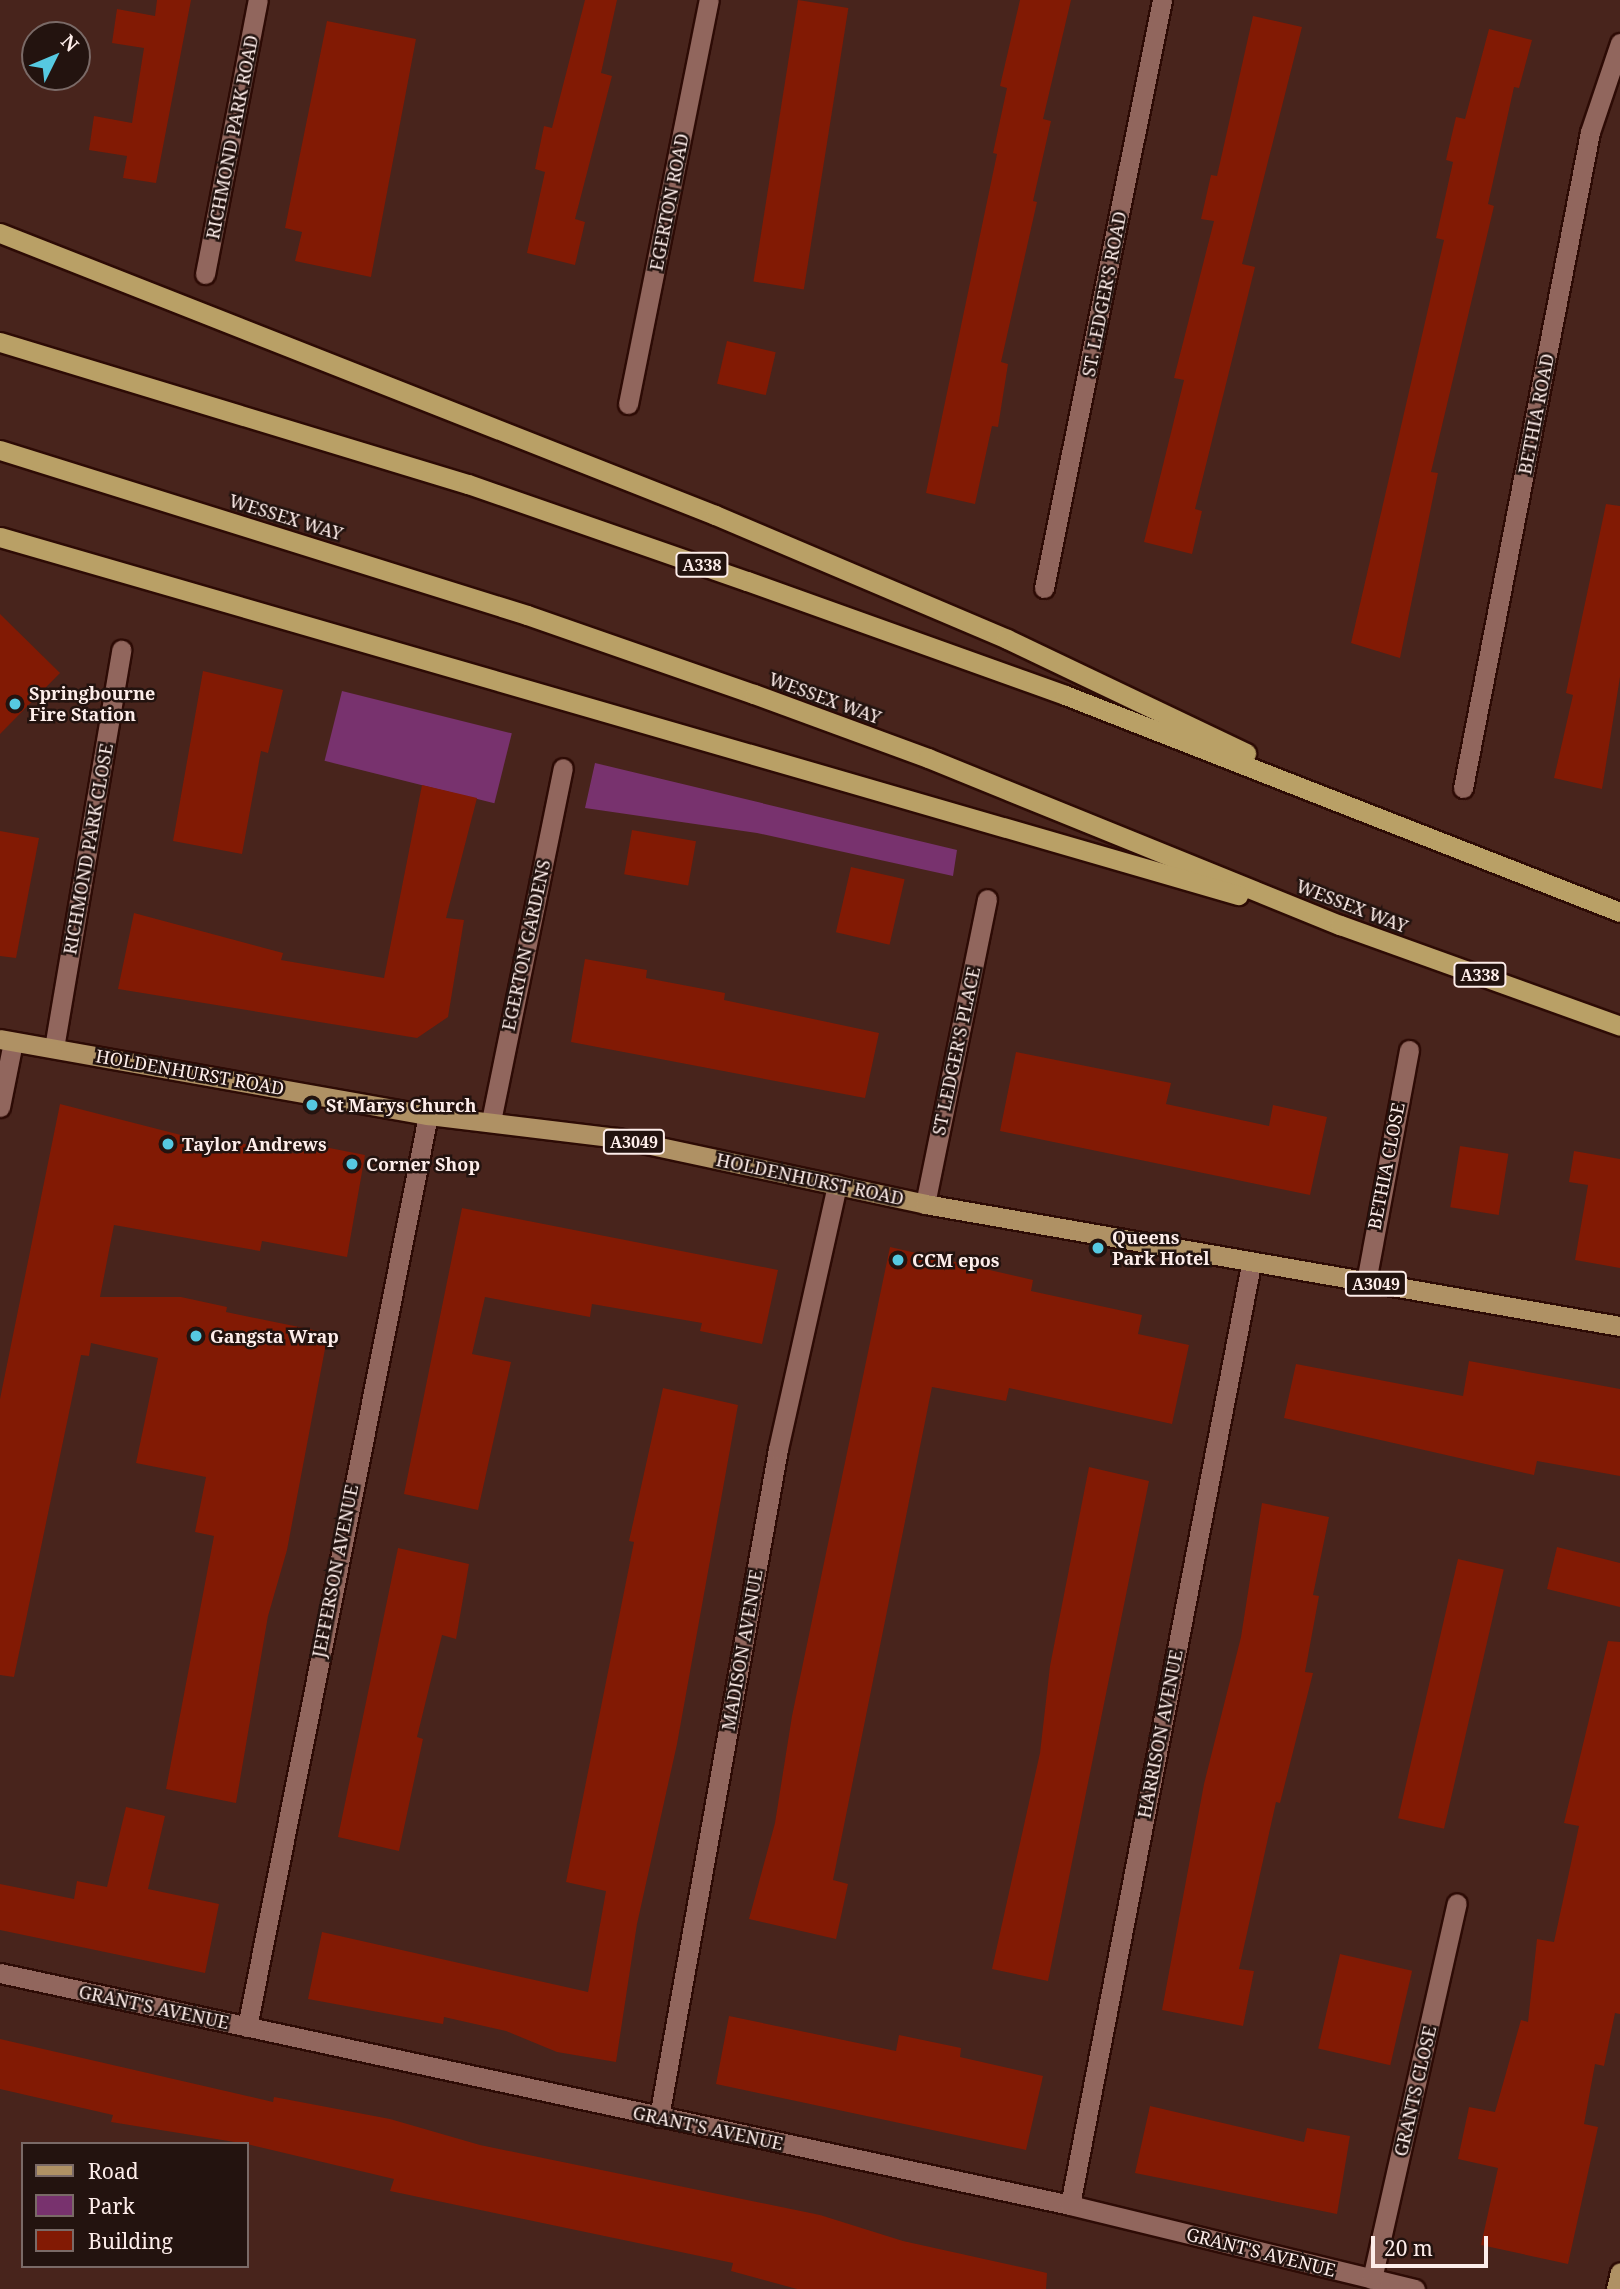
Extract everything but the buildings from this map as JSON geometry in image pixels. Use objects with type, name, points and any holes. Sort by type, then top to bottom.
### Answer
[{"type":"highway","points":[[0,233],[728,520],[1007,639],[1392,824]]},
{"type":"highway","name":"A338","points":[[0,342],[468,484],[1065,695],[1620,912]]},
{"type":"highway","name":"WESSEX WAY","points":[[0,450],[527,615],[729,685],[928,758],[1340,925],[1620,1026]]},
{"type":"highway","points":[[0,537],[1340,925]]},
{"type":"main road","name":"HOLDENHURST ROAD","points":[[6,1040],[428,1115],[618,1138],[925,1204],[1251,1264],[1620,1326]]},
{"type":"main road","points":[[1616,2289],[1620,2272]]},
{"type":"street","name":"RICHMOND PARK ROAD","points":[[205,274],[258,0]]},
{"type":"street","name":"EGERTON ROAD","points":[[628,404],[709,0]]},
{"type":"street","name":"ST. LEDGER'S ROAD","points":[[1044,588],[1162,0]]},
{"type":"street","name":"BETHIA ROAD","points":[[1463,788],[1590,132],[1620,43]]},
{"type":"street","name":"RICHMOND PARK CLOSE","points":[[54,1048],[121,650]]},
{"type":"street","name":"EGERTON GARDENS","points":[[491,1121],[563,768]]},
{"type":"street","name":"ST LEDGER'S PLACE","points":[[925,1204],[988,899]]},
{"type":"street","points":[[0,1107],[6,1040]]},
{"type":"street","name":"BETHIA CLOSE","points":[[1366,1282],[1409,1050]]},
{"type":"street","name":"JEFFERSON AVENUE","points":[[247,2027],[428,1115]]},
{"type":"street","name":"MADISON AVENUE","points":[[659,2117],[778,1450],[837,1185]]},
{"type":"street","name":"HARRISON AVENUE","points":[[1070,2205],[1251,1264]]},
{"type":"street","name":"GRANTS CLOSE","points":[[1373,2280],[1457,1903]]},
{"type":"street","name":"GRANT'S AVENUE","points":[[0,1973],[1070,2205],[1415,2289]]},
{"type":"green space","points":[[342,691],[512,733],[494,803],[325,761]]},
{"type":"green space","points":[[595,763],[957,850],[953,876],[757,833],[585,808]]},
{"type":"place","name":"Springbourne Fire Station","points":[[15,704]]},
{"type":"place","name":"St Marys Church","points":[[312,1105]]},
{"type":"place","name":"Taylor Andrews","points":[[168,1144]]},
{"type":"place","name":"Corner Shop","points":[[352,1164]]},
{"type":"place","name":"Queens Park Hotel","points":[[1098,1248]]},
{"type":"place","name":"CCM epos","points":[[898,1260]]},
{"type":"place","name":"Gangsta Wrap","points":[[196,1336]]}]
